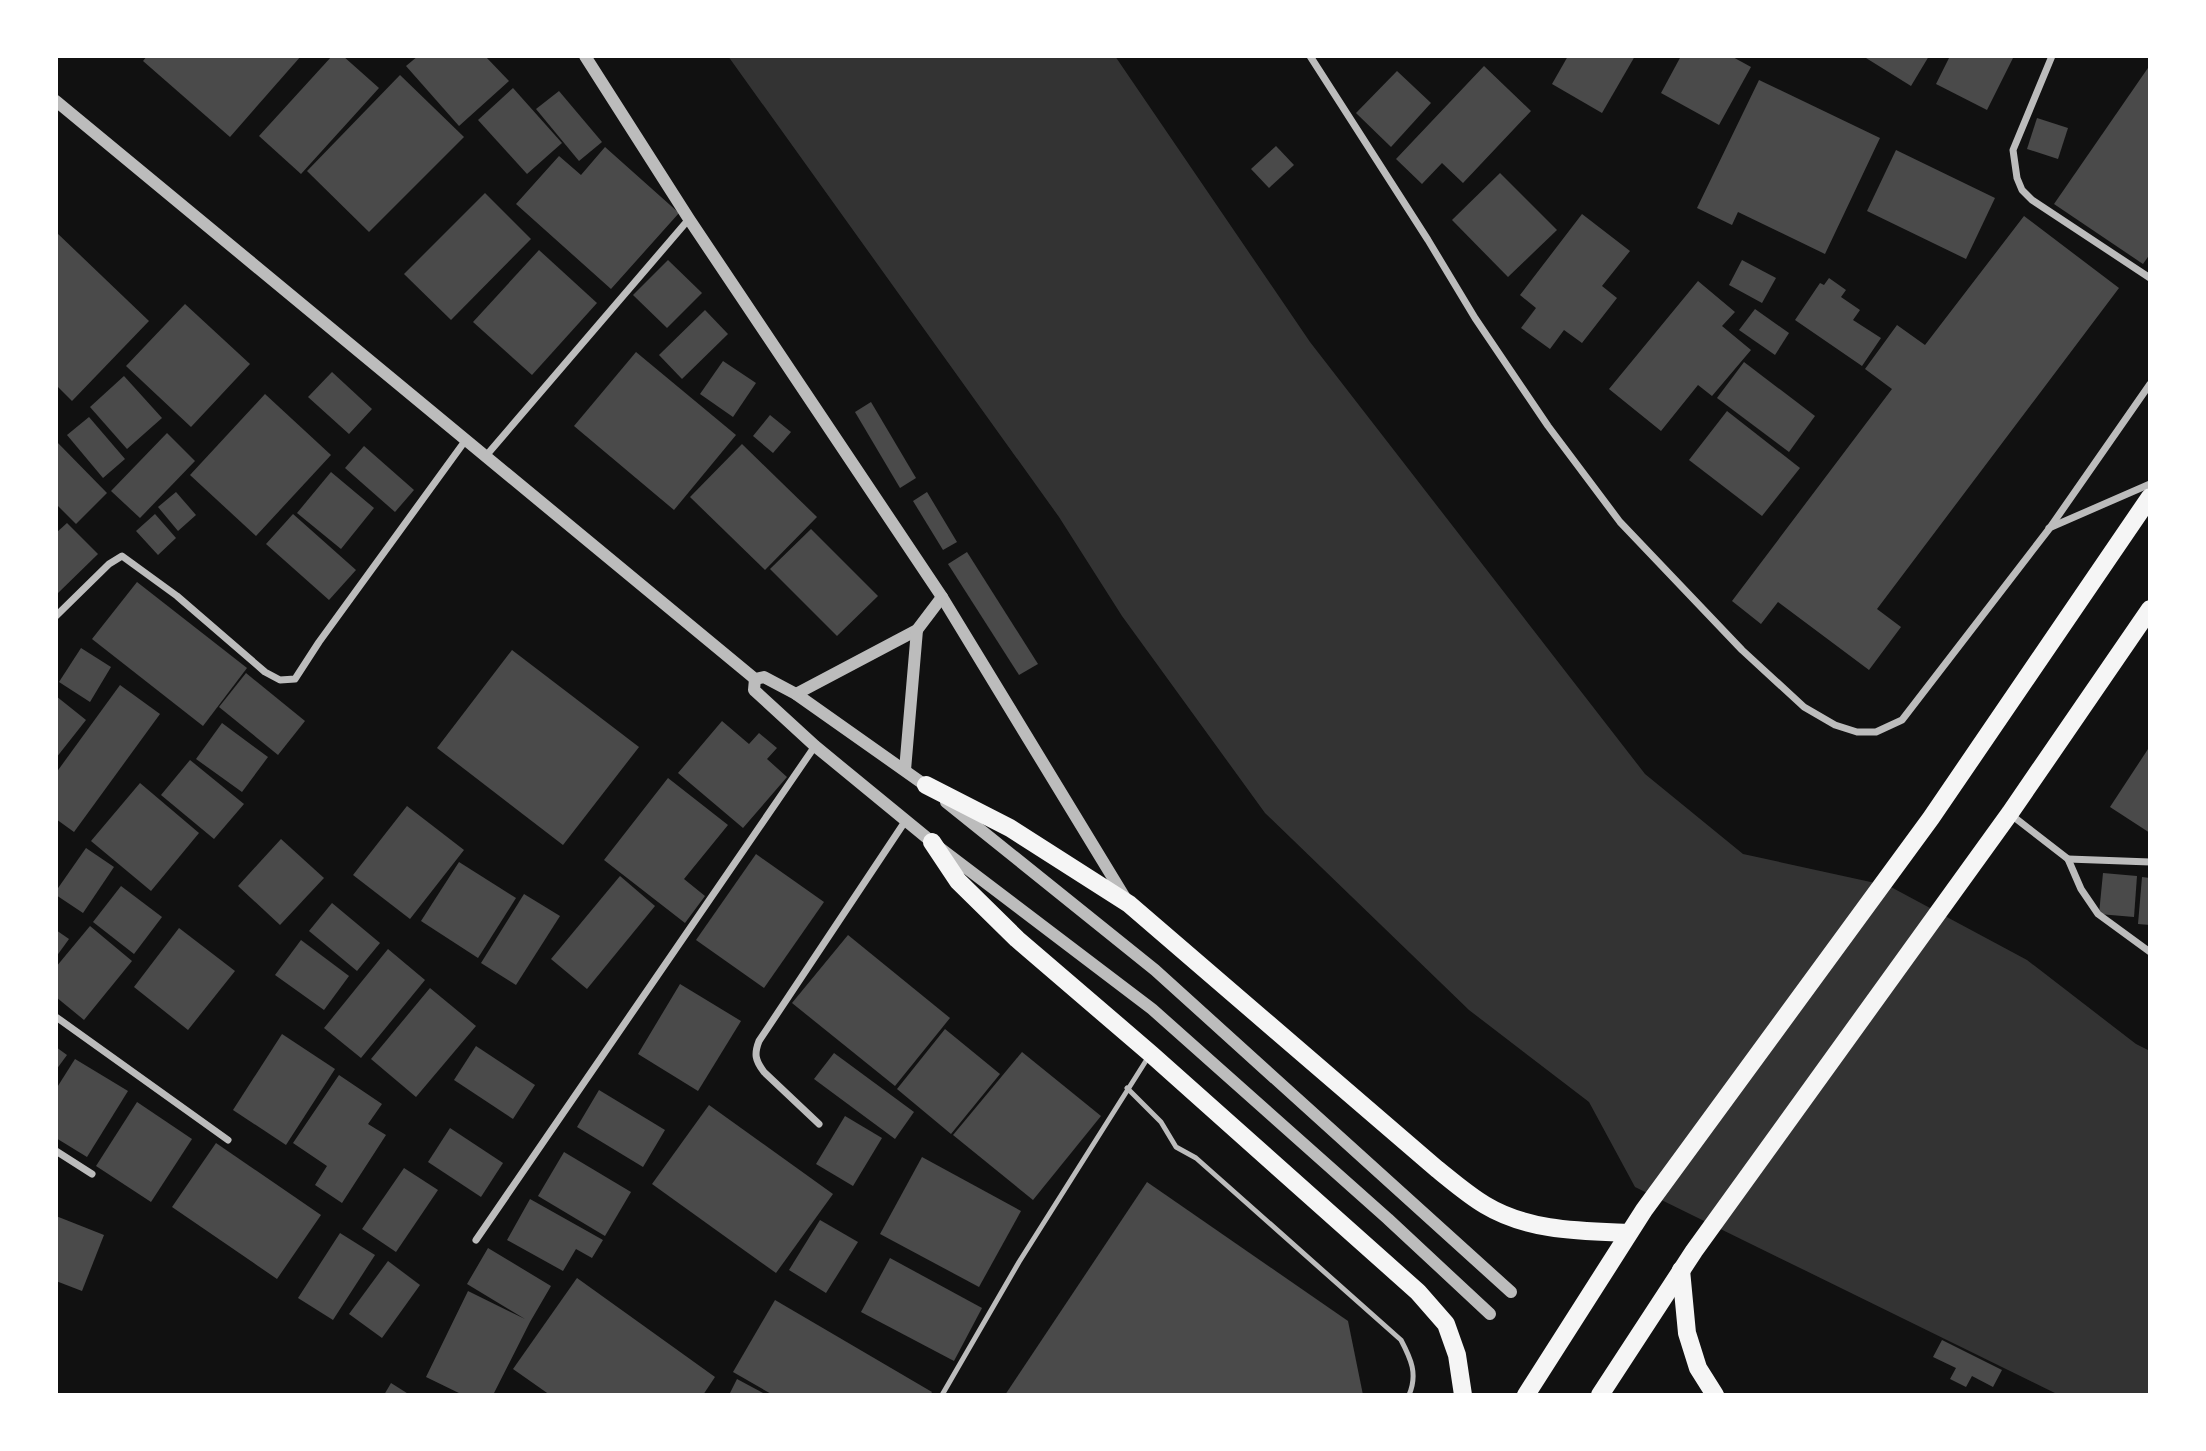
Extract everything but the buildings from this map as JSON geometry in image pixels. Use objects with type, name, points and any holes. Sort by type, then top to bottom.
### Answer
[{"type":"main road","points":[[1526,1395],[1628,1233],[1931,818],[2150,496]]},
{"type":"main road","points":[[1600,1395],[1694,1251],[2010,813],[2150,609]]},
{"type":"main road","points":[[926,785],[1010,828],[1129,904],[1437,1169],[1486,1206],[1527,1223],[1567,1230],[1628,1233]]},
{"type":"main road","points":[[932,842],[958,881],[1017,939],[1151,1054],[1418,1292],[1446,1324],[1457,1355],[1463,1395]]},
{"type":"main road","points":[[1681,1270],[1687,1333],[1698,1368],[1716,1395]]},
{"type":"street","points":[[585,56],[689,219],[942,597],[1129,904]]},
{"type":"street","points":[[1310,56],[1429,240],[1475,318],[1548,426],[1620,523],[1742,650],[1804,706],[1836,725],[1857,732],[1876,733],[1902,720],[2049,528],[2150,384]]},
{"type":"street","points":[[2052,56],[2013,149],[2017,178],[2022,190],[2032,200],[2150,278]]},
{"type":"street","points":[[56,101],[755,679]]},
{"type":"street","points":[[485,457],[689,219]]},
{"type":"street","points":[[56,616],[109,564],[122,556],[177,596],[265,672],[280,680],[295,679],[318,642],[466,441]]},
{"type":"street","points":[[2049,528],[2150,484]]},
{"type":"street","points":[[796,694],[917,630],[942,597]]},
{"type":"street","points":[[905,770],[917,630]]},
{"type":"street","points":[[755,679],[764,677],[796,694],[926,785],[1155,970],[1511,1292]]},
{"type":"street","points":[[755,679],[754,690],[815,746],[932,842],[1152,1009],[1388,1219],[1490,1314]]},
{"type":"street","points":[[476,1240],[815,746]]},
{"type":"street","points":[[2010,813],[2068,859],[2081,889],[2098,914],[2150,952]]},
{"type":"street","points":[[819,1124],[764,1072],[754,1053],[758,1041],[906,820]]},
{"type":"street","points":[[2068,859],[2150,862]]},
{"type":"street","points":[[56,1017],[228,1140]]},
{"type":"street","points":[[56,1151],[92,1174]]},
{"type":"lane","points":[[942,1395],[1019,1262],[1151,1054]]},
{"type":"lane","points":[[1127,1088],[1161,1122],[1176,1147],[1195,1158],[1401,1340],[1413,1364],[1414,1385],[1409,1395]]},
{"type":"shaded area","points":[[728,56],[1115,56],[1310,342],[1645,774],[1743,854],[1889,886],[2027,960],[2136,1044],[2150,1051],[2150,1395],[2059,1395],[1635,1187],[1589,1102],[1469,1010],[1265,813],[1122,616],[1059,517]]}]
